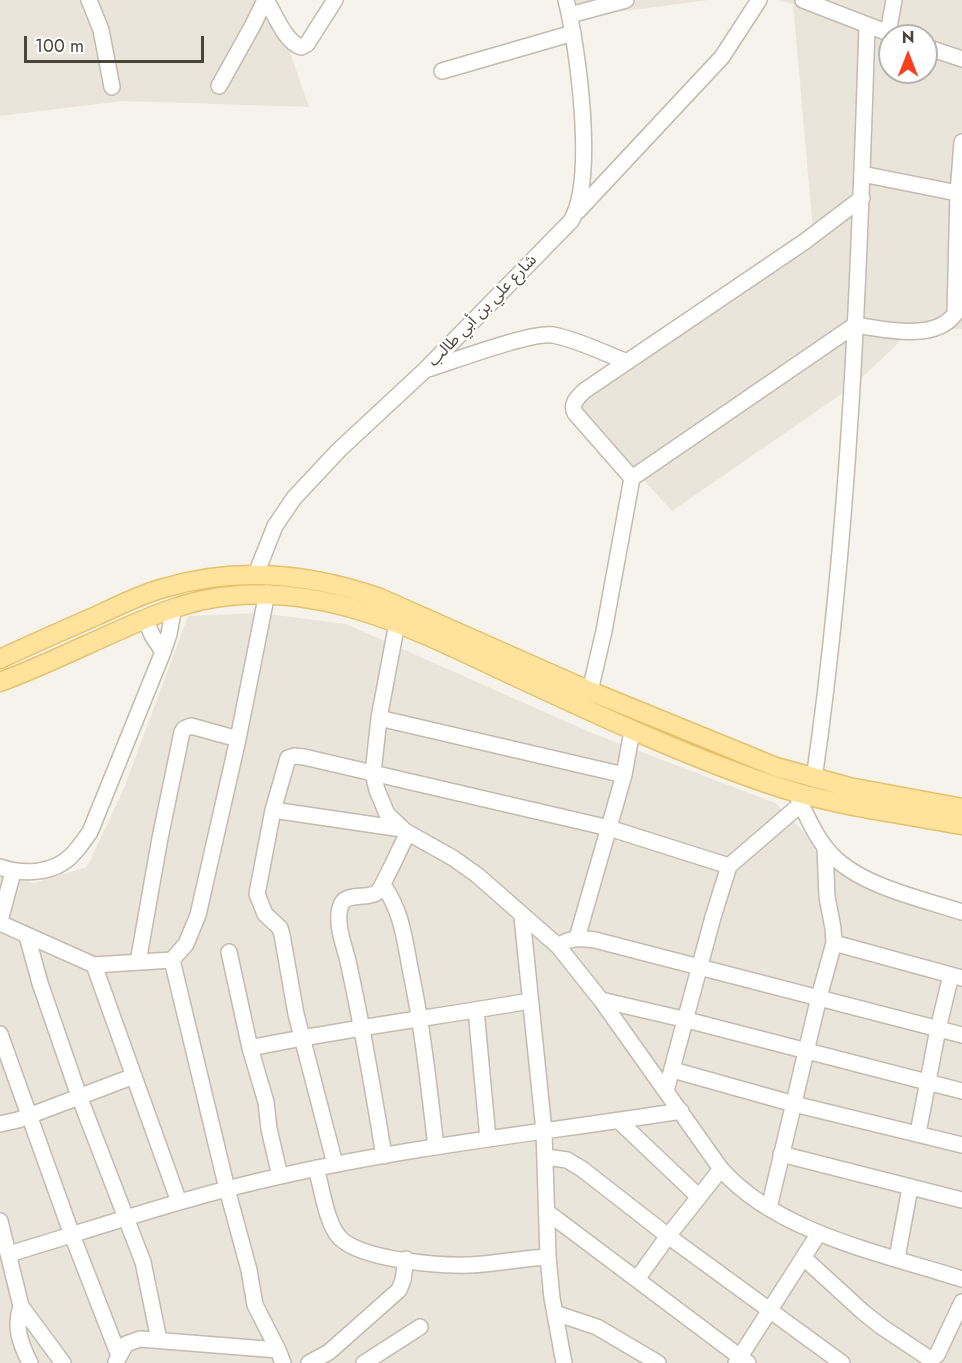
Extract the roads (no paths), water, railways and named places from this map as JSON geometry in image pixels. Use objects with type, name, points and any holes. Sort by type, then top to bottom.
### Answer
[{"type":"main road","points":[[0,659],[137,597],[164,588],[200,579],[256,574],[288,575],[350,588],[380,598],[590,690],[776,767],[814,779],[962,808]]},
{"type":"main road","points":[[0,682],[174,607],[228,596],[267,593],[308,597],[345,604],[398,623],[632,730],[798,798],[962,825]]},
{"type":"street","points":[[89,0],[101,30],[112,87]]},
{"type":"street","points":[[266,0],[287,35],[295,45],[301,47],[307,44],[335,0]]},
{"type":"street","points":[[219,86],[266,0]]},
{"type":"street","points":[[577,212],[582,189],[583,156],[580,100],[568,8],[626,0]]},
{"type":"street","name":"شارع علي بن أبي طالب","points":[[256,574],[275,526],[294,498],[339,450],[425,370],[571,221],[722,57],[759,0]]},
{"type":"street","points":[[803,0],[878,30]]},
{"type":"street","points":[[893,24],[894,0]]},
{"type":"street","points":[[814,779],[829,676],[841,534],[862,198],[867,26]]},
{"type":"street","points":[[442,71],[573,33]]},
{"type":"street","points":[[938,50],[962,59]]},
{"type":"street","points":[[590,690],[604,631],[632,478],[855,325],[916,331],[935,329],[955,314],[962,142]]},
{"type":"street","points":[[862,174],[960,194]]},
{"type":"street","points":[[632,478],[573,410],[577,398],[584,391],[804,243],[862,198]]},
{"type":"street","points":[[425,370],[544,335],[565,339],[627,362]]},
{"type":"street","points":[[174,607],[163,652],[90,832],[71,856],[53,867],[38,871],[7,869],[0,922],[94,965],[172,960],[186,944],[198,915],[238,739],[267,593]]},
{"type":"street","points":[[146,619],[152,635],[163,652]]},
{"type":"street","points":[[398,623],[379,718],[374,774],[381,803],[387,814],[405,831],[453,858],[477,875],[558,946],[601,1000],[721,1169],[744,1191],[769,1208],[819,1233],[962,1279]]},
{"type":"street","points":[[379,718],[624,775]]},
{"type":"street","points":[[138,962],[182,732],[191,726],[238,739]]},
{"type":"street","points":[[577,938],[624,775],[632,730]]},
{"type":"street","points":[[335,1164],[293,996],[280,928],[265,914],[257,894],[273,810],[290,756],[304,757],[609,828],[729,866]]},
{"type":"street","points":[[666,1091],[729,866],[798,798],[825,847],[846,867],[873,881],[962,912]]},
{"type":"street","points":[[273,810],[405,831]]},
{"type":"street","points":[[384,1156],[363,1029],[342,940],[340,913],[343,901],[347,898],[375,894],[383,885],[405,831]]},
{"type":"street","points":[[769,1208],[834,943],[827,897],[825,847]]},
{"type":"street","points":[[383,885],[397,908],[421,1020],[436,1147]]},
{"type":"street","points":[[522,916],[546,1157],[548,1257],[564,1363]]},
{"type":"street","points":[[27,936],[42,990],[79,1096],[143,1262],[159,1340]]},
{"type":"street","points":[[558,946],[567,940],[577,938],[596,940],[962,1035]]},
{"type":"street","points":[[834,943],[957,976],[938,1029],[918,1132]]},
{"type":"street","points":[[229,952],[250,1048],[266,1102],[269,1129],[280,1176]]},
{"type":"street","points":[[172,960],[227,1189],[249,1270],[255,1305],[280,1357]]},
{"type":"street","points":[[94,965],[179,1202]]},
{"type":"street","points":[[601,1000],[962,1091]]},
{"type":"street","points":[[250,1048],[303,1037],[530,1001]]},
{"type":"street","points":[[476,1010],[488,1139]]},
{"type":"street","points":[[0,1034],[117,1359]]},
{"type":"street","points":[[673,1070],[794,1104],[918,1132],[962,1145]]},
{"type":"street","points":[[0,1124],[30,1116],[134,1076]]},
{"type":"street","points":[[7,1262],[72,1235],[126,1217],[280,1176],[436,1147],[681,1111]]},
{"type":"street","points":[[619,1121],[699,1197]]},
{"type":"street","points":[[781,1154],[962,1200]]},
{"type":"street","points":[[546,1157],[567,1160],[577,1166],[668,1236],[842,1363]]},
{"type":"street","points":[[316,1168],[331,1224],[339,1237],[349,1245],[367,1253],[406,1260],[460,1265],[526,1257],[548,1257]]},
{"type":"street","points":[[637,1279],[721,1169]]},
{"type":"street","points":[[897,1258],[910,1188]]},
{"type":"street","points":[[547,1212],[741,1361],[768,1310],[819,1233]]},
{"type":"street","points":[[0,1221],[7,1262],[21,1306],[63,1363]]},
{"type":"street","points":[[804,1258],[882,1328],[929,1358],[937,1355],[962,1302]]},
{"type":"street","points":[[309,1363],[329,1352],[399,1290],[406,1260]]},
{"type":"street","points":[[21,1306],[17,1329],[30,1363]]},
{"type":"street","points":[[555,1312],[597,1327],[658,1363]]},
{"type":"street","points":[[364,1363],[420,1328]]},
{"type":"street","points":[[117,1359],[122,1349],[140,1339],[280,1357]]}]
